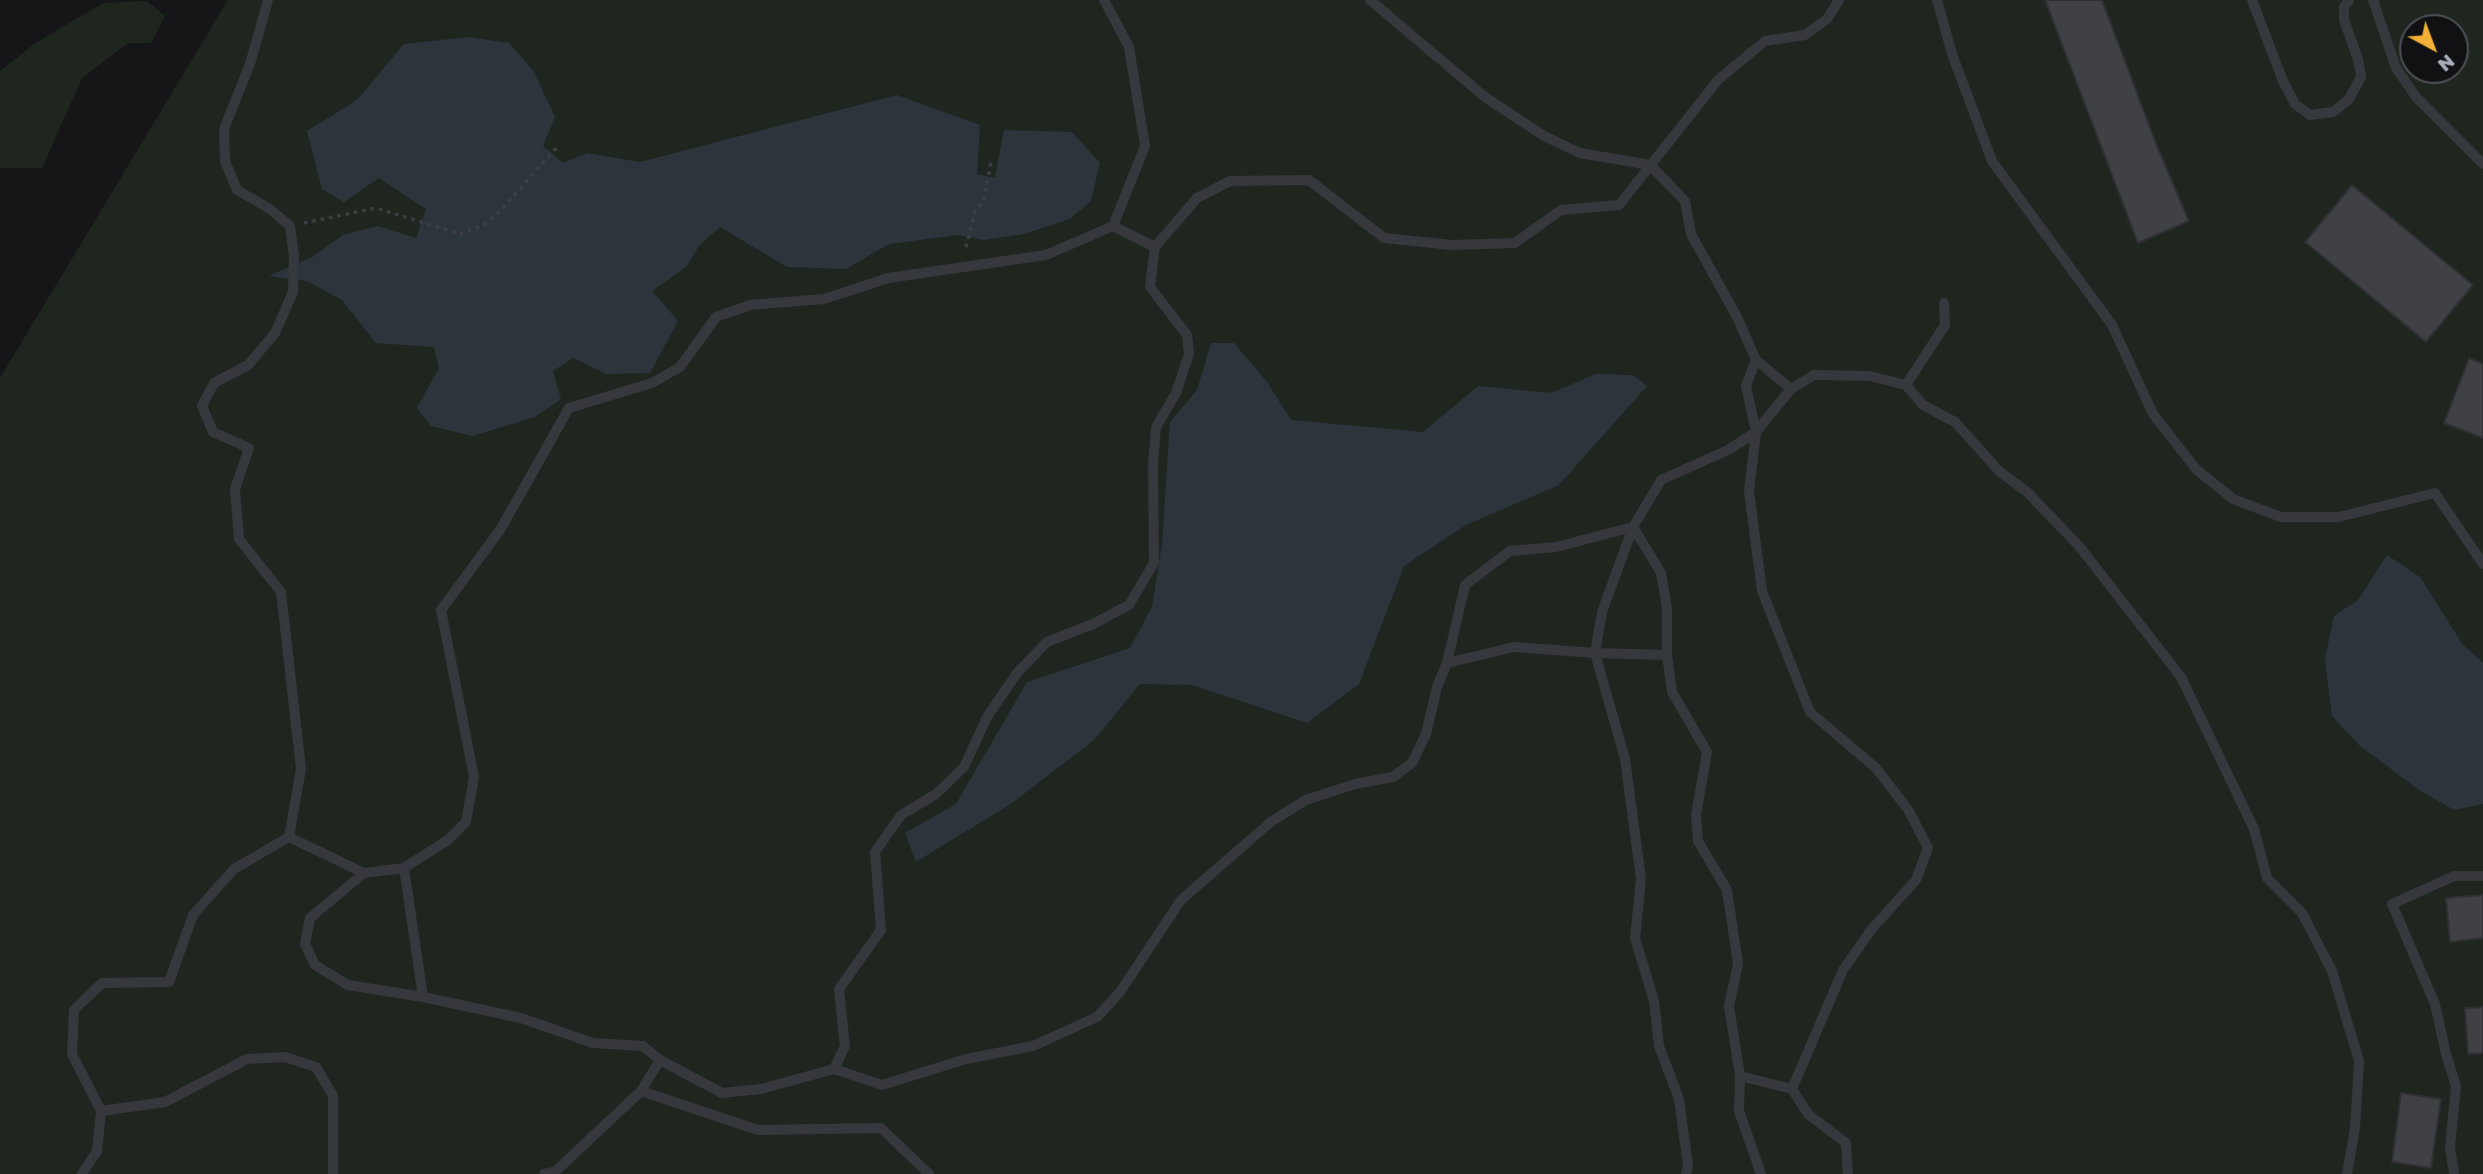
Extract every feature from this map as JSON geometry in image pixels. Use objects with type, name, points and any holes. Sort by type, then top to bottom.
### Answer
[{"type":"lane","points":[[82,1174],[97,1151],[101,1111],[72,1054],[74,1010],[102,983],[169,982],[194,915],[234,869],[289,837],[301,769],[281,592],[239,539],[236,489],[249,448],[213,432],[202,407],[214,383],[247,365],[275,333],[293,292],[294,256],[290,226],[270,209],[237,190],[225,161],[224,129],[250,64],[268,0]]},
{"type":"lane","points":[[1104,0],[1129,47],[1145,146],[1113,226],[1046,255],[888,278],[824,299],[750,306],[716,317],[680,367],[652,383],[569,408],[500,530],[441,610],[474,777],[466,822],[448,840],[404,868],[364,873],[310,918],[305,944],[315,965],[348,985],[423,997],[521,1018],[593,1043],[643,1046],[660,1060],[722,1093],[761,1089],[834,1069],[882,1085],[966,1059],[1033,1046],[1097,1017],[1120,992],[1181,900],[1272,821],[1306,800],[1355,784],[1393,777],[1412,763],[1426,733],[1437,687],[1447,663],[1465,585],[1510,551],[1556,547],[1633,527]]},
{"type":"lane","points":[[1370,0],[1485,97],[1544,136],[1580,153],[1650,165],[1685,201],[1691,234],[1737,317],[1756,360],[1791,389]]},
{"type":"lane","points":[[834,1069],[845,1046],[839,989],[881,930],[875,852],[901,815],[936,794],[964,767],[987,717],[1017,673],[1047,642],[1093,624],[1129,605],[1154,563],[1153,464],[1157,427],[1176,393],[1189,354],[1187,335],[1150,286],[1155,247],[1197,198],[1230,181],[1309,180],[1384,238],[1452,245],[1515,243],[1561,210],[1619,205],[1718,80],[1765,41],[1805,35],[1827,19],[1839,0]]},
{"type":"lane","points":[[1937,0],[1952,54],[1992,161],[2112,324],[2153,414],[2196,469],[2233,499],[2281,517],[2339,517],[2435,493],[2483,564]]},
{"type":"lane","points":[[2252,0],[2295,104],[2310,114],[2333,111],[2349,99],[2361,77],[2358,59],[2344,20],[2344,7],[2349,0]]},
{"type":"lane","points":[[2373,0],[2396,68],[2416,97],[2483,164]]},
{"type":"lane","points":[[1113,226],[1155,247]]},
{"type":"lane","points":[[1906,385],[1945,325],[1944,303]]},
{"type":"lane","points":[[1756,360],[1746,386],[1756,432],[1749,491],[1762,591],[1810,712],[1876,768],[1909,811],[1928,848],[1916,880],[1871,930],[1843,970],[1792,1088]]},
{"type":"lane","points":[[1686,1174],[1688,1166],[1679,1099],[1659,1046],[1654,1001],[1634,938],[1641,880],[1625,759],[1595,653],[1602,612],[1633,527],[1661,480],[1728,450],[1756,432],[1791,389],[1814,374],[1870,376],[1906,385],[1923,405],[1955,422],[1999,471],[2027,492],[2079,546],[2181,677],[2254,829],[2267,878],[2302,913],[2332,971],[2359,1060],[2355,1128],[2347,1174]]},
{"type":"lane","points":[[1633,527],[1661,573],[1667,608],[1667,655],[1672,692],[1707,752],[1696,816],[1698,841],[1727,890],[1738,964],[1729,1006],[1740,1076],[1739,1111],[1761,1174]]},
{"type":"lane","points":[[1447,663],[1514,647],[1667,655]]},
{"type":"lane","points":[[289,837],[364,873]]},
{"type":"lane","points":[[404,868],[423,997]]},
{"type":"lane","points":[[2454,1174],[2450,1147],[2456,1086],[2435,1004],[2392,904],[2454,876],[2483,876]]},
{"type":"lane","points":[[101,1111],[165,1102],[247,1059],[285,1057],[316,1067],[333,1096],[333,1174]]},
{"type":"lane","points":[[544,1174],[555,1171],[641,1091],[660,1060]]},
{"type":"lane","points":[[1740,1076],[1792,1088],[1808,1114],[1846,1143],[1848,1174]]},
{"type":"lane","points":[[641,1091],[758,1129],[881,1128],[929,1174]]},
{"type":"path","points":[[290,226],[376,208],[417,223],[460,234],[484,225],[500,211],[558,146]]},
{"type":"path","points":[[966,247],[975,212],[984,199],[991,162]]},
{"type":"shaded area","points":[[228,0],[2483,0],[2483,1174],[0,1174],[0,378]]},
{"type":"shaded area","points":[[147,1],[165,16],[151,43],[128,43],[82,78],[42,168],[0,168],[0,71],[34,44],[103,3]]},
{"type":"shaded area","points":[[468,37],[509,43],[534,72],[555,117],[543,146],[563,163],[588,153],[640,162],[897,95],[980,125],[977,174],[995,178],[1004,130],[1072,132],[1100,163],[1091,201],[1070,219],[1024,234],[983,240],[959,235],[889,244],[846,269],[787,267],[720,227],[699,246],[686,267],[652,291],[678,321],[650,373],[607,374],[573,358],[553,371],[561,399],[535,417],[472,436],[431,426],[417,408],[439,368],[434,347],[376,343],[342,300],[307,281],[269,276],[312,257],[343,235],[378,226],[416,238],[426,209],[379,178],[344,202],[322,189],[307,131],[357,100],[404,44]]},
{"type":"shaded area","points":[[1211,343],[1234,343],[1267,382],[1291,420],[1423,432],[1478,386],[1551,393],[1596,374],[1633,375],[1647,386],[1559,485],[1466,525],[1404,566],[1359,684],[1307,723],[1192,685],[1140,684],[1094,740],[1012,803],[916,862],[905,833],[956,804],[1027,682],[1130,648],[1152,607],[1162,544],[1170,422],[1197,390]]},
{"type":"shaded area","points":[[2387,555],[2420,577],[2463,645],[2483,663],[2483,804],[2454,810],[2419,790],[2359,745],[2332,716],[2325,659],[2334,616],[2358,600]]},
{"type":"building","points":[[2045,0],[2102,0],[2155,141],[2189,221],[2138,243]]},
{"type":"building","points":[[2352,185],[2473,285],[2426,342],[2305,242]]},
{"type":"building","points":[[2469,358],[2483,364],[2483,438],[2444,423]]},
{"type":"building","points":[[2483,895],[2483,938],[2450,942],[2446,898]]},
{"type":"building","points":[[2483,1007],[2483,1053],[2468,1054],[2465,1008]]},
{"type":"building","points":[[2401,1093],[2441,1099],[2431,1168],[2392,1162]]}]
